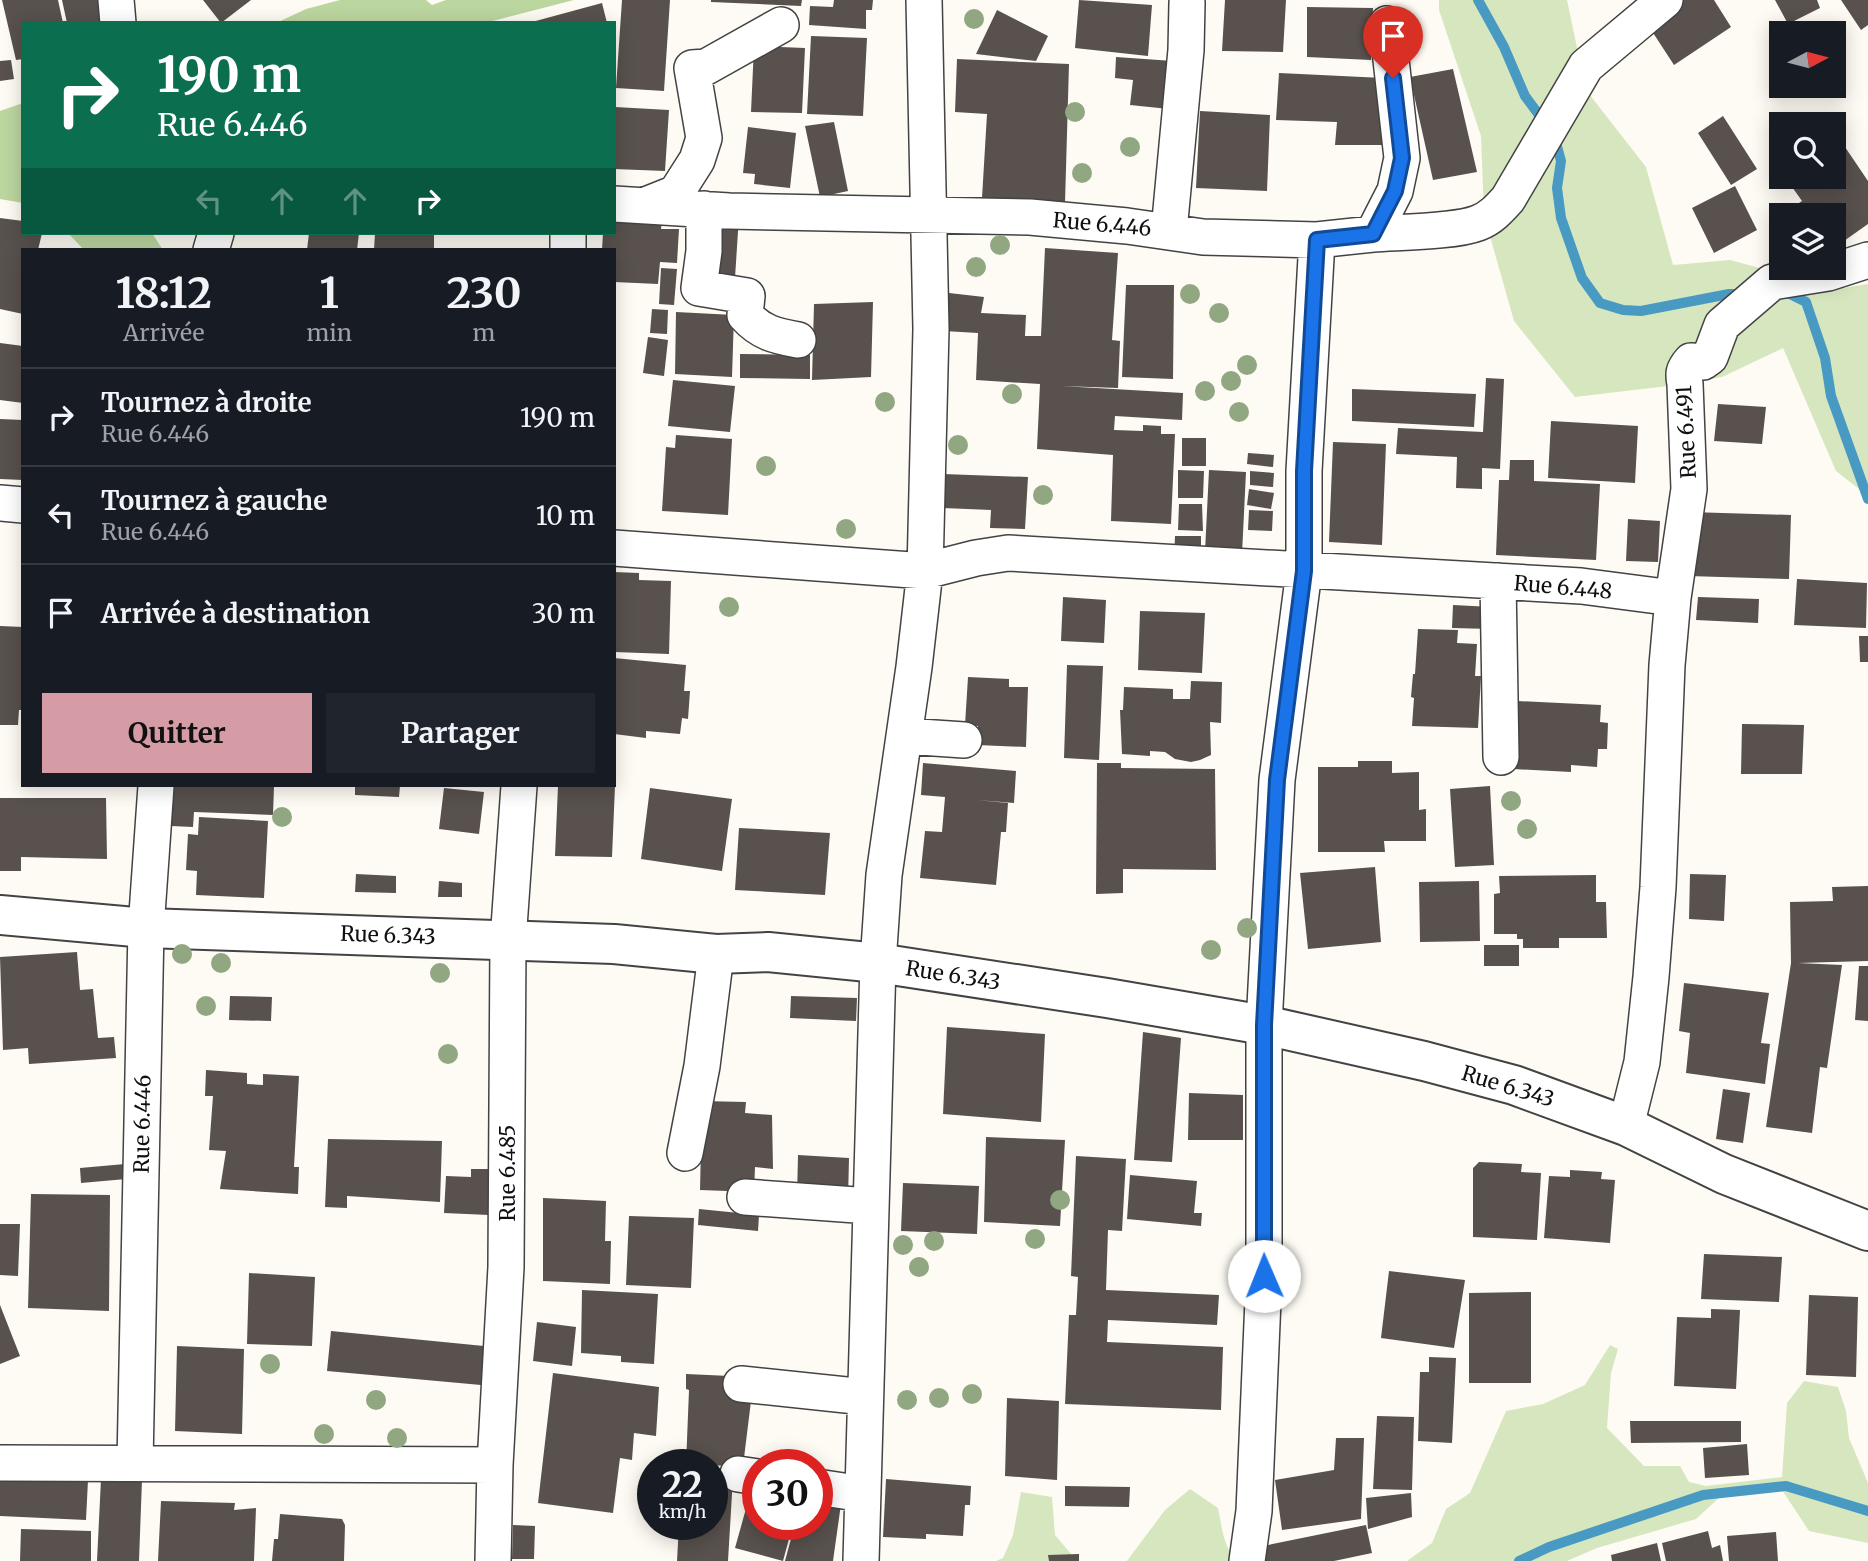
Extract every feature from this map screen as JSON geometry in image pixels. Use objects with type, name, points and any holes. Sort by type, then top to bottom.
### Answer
[{"type":"street","points":[[116,0],[118,21]]},
{"type":"street","points":[[861,1561],[878,963],[884,875],[905,736],[925,571],[931,329],[924,0]]},
{"type":"street","name":"Rue 6.446","points":[[630,204],[717,210],[1030,217],[1203,237],[1317,240],[1467,225],[1477,223],[1495,213],[1508,199],[1586,66],[1665,0]]},
{"type":"street","points":[[1169,231],[1186,50],[1187,3]]},
{"type":"street","points":[[1373,234],[1395,191],[1402,158],[1387,24]]},
{"type":"street","points":[[630,204],[677,193],[697,160],[704,138],[692,68],[706,67],[781,25]]},
{"type":"street","points":[[697,160],[720,192],[704,251],[699,288],[747,296],[745,315],[754,325],[770,335],[798,340]]},
{"type":"street","points":[[1247,1561],[1254,1511],[1264,1276],[1264,1025],[1277,780],[1304,571],[1304,471],[1317,240]]},
{"type":"street","name":"Rue 6.491","points":[[1673,598],[1689,489],[1683,373],[1686,367],[1690,361],[1703,362],[1710,357],[1722,325],[1772,282],[1828,273],[1868,260]]},
{"type":"street","points":[[0,503],[21,505]]},
{"type":"street","name":"Rue 6.448","points":[[616,548],[925,571],[976,558],[1008,554],[1581,586],[1673,598]]},
{"type":"street","points":[[1498,582],[1501,757]]},
{"type":"street","points":[[1626,1126],[1642,1062],[1651,977],[1659,874],[1667,665],[1673,598]]},
{"type":"street","points":[[905,736],[964,740]]},
{"type":"street","name":"Rue 6.446","points":[[135,1463],[146,928],[156,787]]},
{"type":"street","name":"Rue 6.485","points":[[493,1561],[495,1465],[506,1267],[508,941],[519,787]]},
{"type":"street","name":"Rue 6.343","points":[[0,915],[146,928],[614,944],[716,954],[768,952],[878,963],[1107,998],[1264,1025],[1514,1085],[1626,1126],[1724,1174],[1868,1231]]},
{"type":"street","points":[[685,1153],[702,1066],[716,954]]},
{"type":"street","points":[[745,1197],[870,1206]]},
{"type":"street","points":[[741,1384],[866,1397]]},
{"type":"street","points":[[0,1463],[495,1465]]},
{"type":"street","points":[[833,1489],[863,1494]]},
{"type":"green space","points":[[340,0],[426,0],[432,5],[446,0],[574,0],[493,21],[280,21],[306,9]]},
{"type":"green space","points":[[1439,0],[1567,0],[1586,90],[1646,167],[1673,265],[1730,260],[1769,271],[1769,280],[1804,280],[1837,289],[1868,284],[1868,496],[1836,471],[1783,348],[1722,377],[1575,397],[1514,321],[1484,215],[1481,136],[1439,10]]},
{"type":"green space","points":[[21,104],[21,203],[0,199],[0,111]]},
{"type":"green space","points":[[70,235],[153,235],[162,248],[82,248]]},
{"type":"green space","points":[[1610,1345],[1618,1349],[1611,1373],[1607,1428],[1644,1466],[1680,1466],[1689,1482],[1706,1486],[1782,1477],[1787,1403],[1804,1381],[1838,1387],[1846,1411],[1849,1438],[1868,1483],[1868,1543],[1809,1531],[1782,1490],[1722,1495],[1696,1519],[1597,1548],[1567,1561],[1407,1561],[1432,1543],[1446,1509],[1470,1493],[1506,1411],[1543,1404],[1585,1385]]},
{"type":"green space","points":[[1190,1489],[1218,1508],[1226,1544],[1238,1561],[1127,1561],[1165,1510]]},
{"type":"green space","points":[[1021,1492],[1052,1497],[1055,1535],[1077,1561],[996,1561],[1003,1558],[1013,1535]]},
{"type":"building","points":[[2,0],[58,0],[63,21],[21,21],[21,59],[16,60]]},
{"type":"building","points":[[62,0],[104,0],[109,21],[67,21]]},
{"type":"building","points":[[203,0],[251,0],[224,21],[219,21]]},
{"type":"building","points":[[622,0],[670,0],[664,91],[616,88]]},
{"type":"building","points":[[711,0],[802,0],[801,6]]},
{"type":"building","points":[[834,0],[873,0],[872,10],[866,10],[866,29],[809,25],[810,6],[833,7]]},
{"type":"building","points":[[1079,0],[1152,5],[1148,56],[1075,48]]},
{"type":"building","points":[[1225,0],[1286,0],[1283,52],[1222,51]]},
{"type":"building","points":[[1681,0],[1714,0],[1731,27],[1674,65],[1646,22]]},
{"type":"building","points":[[1775,0],[1817,0],[1820,8],[1794,21],[1786,21]]},
{"type":"building","points":[[1841,0],[1868,0],[1868,25],[1861,30]]},
{"type":"building","points":[[602,3],[606,21],[536,21]]},
{"type":"building","points":[[1307,7],[1373,8],[1371,60],[1307,57]]},
{"type":"building","points":[[997,10],[1048,36],[1036,61],[976,54]]},
{"type":"building","points":[[811,36],[867,38],[863,116],[807,114]]},
{"type":"building","points":[[754,46],[805,48],[802,113],[751,112]]},
{"type":"building","points":[[1116,57],[1173,61],[1169,109],[1130,105],[1133,80],[1115,78]]},
{"type":"building","points":[[957,59],[1069,64],[1065,203],[982,198],[987,114],[955,112]]},
{"type":"building","points":[[11,60],[14,79],[0,81],[0,61]]},
{"type":"building","points":[[1453,69],[1477,172],[1433,180],[1410,77]]},
{"type":"building","points":[[1279,73],[1383,78],[1383,145],[1335,145],[1337,122],[1276,120]]},
{"type":"building","points":[[616,107],[669,110],[665,171],[616,169]]},
{"type":"building","points":[[1200,111],[1270,115],[1267,191],[1196,188]]},
{"type":"building","points":[[1723,116],[1757,169],[1731,185],[1698,133]]},
{"type":"building","points":[[834,122],[848,191],[820,197],[805,126]]},
{"type":"building","points":[[748,127],[796,133],[790,188],[754,184],[755,174],[743,173]]},
{"type":"building","points":[[1846,148],[1868,181],[1868,224],[1846,240],[1846,203],[1799,203],[1802,201],[1794,189],[1846,189]]},
{"type":"building","points":[[1735,186],[1757,230],[1714,253],[1692,208]]},
{"type":"building","points":[[711,214],[739,216],[735,278],[707,276]]},
{"type":"building","points":[[0,218],[21,221],[21,235],[42,235],[38,248],[21,248],[21,314],[0,309]]},
{"type":"building","points":[[616,220],[662,222],[661,229],[679,229],[677,263],[660,262],[658,284],[616,282],[616,248],[602,248],[603,235],[616,235]]},
{"type":"building","points":[[309,235],[359,235],[357,248],[307,248]]},
{"type":"building","points":[[375,235],[434,235],[434,248],[374,248]]},
{"type":"building","points":[[1045,248],[1118,253],[1112,340],[1120,341],[1118,388],[1061,386],[1183,393],[1182,420],[1115,416],[1114,430],[1143,431],[1143,425],[1161,426],[1161,434],[1175,434],[1171,524],[1111,521],[1113,455],[1037,449],[1040,384],[976,380],[978,333],[944,331],[949,293],[984,297],[981,313],[1026,315],[1025,336],[1041,336]]},
{"type":"building","points":[[661,268],[677,269],[674,305],[659,304]]},
{"type":"building","points":[[1126,285],[1174,285],[1173,379],[1122,377]]},
{"type":"building","points":[[873,302],[871,377],[812,380],[814,304]]},
{"type":"building","points":[[652,309],[668,310],[667,334],[650,333]]},
{"type":"building","points":[[676,312],[734,315],[732,377],[675,374]]},
{"type":"building","points":[[648,337],[668,340],[664,376],[643,373]]},
{"type":"building","points":[[0,343],[21,346],[21,403],[0,400]]},
{"type":"building","points":[[740,354],[810,355],[810,379],[740,378]]},
{"type":"building","points":[[1486,378],[1504,379],[1500,469],[1482,468],[1482,489],[1456,488],[1457,457],[1396,454],[1398,428],[1483,432]]},
{"type":"building","points":[[673,380],[735,386],[730,432],[668,426]]},
{"type":"building","points":[[1352,389],[1476,394],[1474,427],[1352,421]]},
{"type":"building","points":[[1718,404],[1766,407],[1762,444],[1714,441]]},
{"type":"building","points":[[0,419],[21,420],[21,480],[0,479]]},
{"type":"building","points":[[1551,421],[1638,426],[1635,483],[1548,478]]},
{"type":"building","points":[[676,435],[732,439],[728,515],[662,511],[666,447],[675,448]]},
{"type":"building","points":[[1182,438],[1206,438],[1206,466],[1182,466]]},
{"type":"building","points":[[1333,442],[1386,444],[1382,545],[1329,542]]},
{"type":"building","points":[[1248,453],[1274,455],[1273,467],[1247,464]]},
{"type":"building","points":[[1510,460],[1534,460],[1534,481],[1600,484],[1596,560],[1496,555],[1499,480],[1509,480]]},
{"type":"building","points":[[1178,470],[1204,471],[1203,498],[1178,498]]},
{"type":"building","points":[[1209,470],[1246,472],[1242,554],[1205,552]]},
{"type":"building","points":[[1250,471],[1274,473],[1273,487],[1250,485]]},
{"type":"building","points":[[943,474],[1028,477],[1025,529],[990,528],[991,510],[943,508]]},
{"type":"building","points":[[1249,489],[1274,493],[1271,509],[1247,505]]},
{"type":"building","points":[[1179,504],[1202,504],[1203,531],[1178,530]]},
{"type":"building","points":[[1249,510],[1273,511],[1272,531],[1248,530]]},
{"type":"building","points":[[1690,512],[1791,515],[1789,579],[1688,576]]},
{"type":"building","points":[[1628,519],[1660,521],[1658,562],[1626,561]]},
{"type":"building","points":[[1175,536],[1201,536],[1201,563],[1174,562]]},
{"type":"building","points":[[616,572],[639,573],[639,580],[671,581],[669,654],[616,652]]},
{"type":"building","points":[[1797,579],[1867,583],[1866,628],[1794,625]]},
{"type":"building","points":[[1063,597],[1106,600],[1104,643],[1061,641]]},
{"type":"building","points":[[1698,597],[1759,599],[1758,623],[1696,620]]},
{"type":"building","points":[[1453,605],[1492,607],[1492,629],[1452,628]]},
{"type":"building","points":[[1140,611],[1205,613],[1202,673],[1138,670]]},
{"type":"building","points":[[0,626],[21,627],[21,710],[18,725],[0,725]]},
{"type":"building","points":[[1418,629],[1458,630],[1457,643],[1477,644],[1475,676],[1481,676],[1478,728],[1412,726],[1414,698],[1411,697]]},
{"type":"building","points":[[1859,636],[1868,636],[1868,662],[1860,662]]},
{"type":"building","points":[[616,658],[686,665],[684,691],[690,691],[688,719],[682,718],[680,734],[646,731],[646,738],[616,734]]},
{"type":"building","points":[[1067,665],[1103,666],[1099,760],[1064,758]]},
{"type":"building","points":[[968,677],[1009,679],[1009,687],[1028,687],[1026,747],[977,745],[978,726],[965,725]]},
{"type":"building","points":[[1191,681],[1222,682],[1221,723],[1210,722],[1211,755],[1191,762],[1175,759],[1165,752],[1150,751],[1150,756],[1122,754],[1120,710],[1123,710],[1124,687],[1173,689],[1173,699],[1190,699]]},
{"type":"building","points":[[1517,701],[1601,705],[1600,722],[1608,723],[1607,749],[1598,749],[1597,767],[1571,765],[1571,772],[1513,769]]},
{"type":"building","points":[[1742,724],[1804,725],[1802,774],[1741,774]]},
{"type":"building","points":[[1358,761],[1392,761],[1392,773],[1419,772],[1419,810],[1426,809],[1426,841],[1384,841],[1385,852],[1318,852],[1318,767],[1358,767]]},
{"type":"building","points":[[923,763],[1016,771],[1014,803],[977,800],[1008,803],[1006,832],[1001,832],[996,885],[920,878],[925,831],[942,832],[945,797],[921,795]]},
{"type":"building","points":[[1097,763],[1121,763],[1121,768],[1215,769],[1216,870],[1123,869],[1123,893],[1096,894]]},
{"type":"building","points":[[1490,786],[1494,865],[1455,867],[1450,789]]},
{"type":"building","points":[[173,787],[274,787],[273,815],[194,812],[193,827],[171,826]]},
{"type":"building","points":[[355,787],[400,787],[399,797],[355,795]]},
{"type":"building","points":[[558,787],[615,787],[612,857],[555,856]]},
{"type":"building","points":[[444,788],[484,792],[479,834],[439,829]]},
{"type":"building","points":[[650,788],[732,799],[722,871],[641,859]]},
{"type":"building","points":[[0,798],[106,798],[107,859],[21,857],[21,871],[0,871]]},
{"type":"building","points":[[199,817],[268,821],[264,898],[196,895],[197,871],[186,870],[188,834],[198,835]]},
{"type":"building","points":[[739,828],[830,833],[825,895],[735,890]]},
{"type":"building","points":[[1375,867],[1381,942],[1308,949],[1300,873]]},
{"type":"building","points":[[356,874],[396,876],[396,893],[355,892]]},
{"type":"building","points":[[1690,874],[1726,875],[1724,921],[1689,919]]},
{"type":"building","points":[[1596,875],[1596,902],[1606,902],[1607,938],[1559,938],[1559,948],[1523,948],[1523,939],[1517,939],[1517,934],[1494,934],[1494,894],[1500,893],[1499,876]]},
{"type":"building","points":[[439,881],[462,883],[462,897],[438,897]]},
{"type":"building","points":[[1479,881],[1480,941],[1420,942],[1419,882]]},
{"type":"building","points":[[1868,886],[1868,961],[1798,963],[1842,965],[1827,1068],[1820,1067],[1812,1133],[1766,1127],[1791,963],[1790,902],[1833,901],[1832,887]]},
{"type":"building","points":[[1484,945],[1519,945],[1519,966],[1484,966]]},
{"type":"building","points":[[77,952],[80,990],[93,989],[98,1038],[114,1037],[116,1058],[29,1064],[28,1048],[3,1050],[0,957]]},
{"type":"building","points":[[1859,966],[1868,966],[1868,1021],[1855,1020]]},
{"type":"building","points":[[1684,983],[1769,993],[1761,1043],[1770,1044],[1765,1084],[1686,1073],[1690,1033],[1679,1031]]},
{"type":"building","points":[[230,996],[272,997],[271,1021],[229,1020]]},
{"type":"building","points":[[791,996],[857,998],[856,1021],[790,1018]]},
{"type":"building","points":[[947,1027],[1045,1034],[1041,1122],[943,1114]]},
{"type":"building","points":[[1143,1032],[1181,1038],[1172,1162],[1134,1160]]},
{"type":"building","points":[[206,1070],[247,1073],[247,1084],[263,1085],[263,1074],[299,1076],[294,1167],[299,1167],[298,1194],[220,1189],[226,1151],[209,1150],[213,1096],[205,1096]]},
{"type":"building","points":[[1723,1089],[1750,1093],[1743,1143],[1716,1139]]},
{"type":"building","points":[[1189,1093],[1243,1095],[1243,1140],[1188,1140]]},
{"type":"building","points":[[702,1101],[746,1102],[745,1113],[772,1115],[773,1169],[755,1167],[754,1192],[700,1190]]},
{"type":"building","points":[[986,1137],[1065,1140],[1060,1226],[984,1222]]},
{"type":"building","points":[[328,1139],[442,1141],[440,1202],[347,1196],[347,1208],[325,1207]]},
{"type":"building","points":[[798,1155],[849,1158],[848,1200],[797,1198]]},
{"type":"building","points":[[1076,1156],[1126,1159],[1122,1231],[1108,1230],[1106,1290],[1219,1295],[1217,1325],[1108,1320],[1107,1342],[1223,1347],[1221,1410],[1065,1404],[1069,1315],[1076,1315],[1078,1277],[1071,1276]]},
{"type":"building","points":[[1479,1162],[1522,1164],[1521,1172],[1541,1173],[1537,1240],[1473,1237],[1473,1168]]},
{"type":"building","points":[[125,1164],[126,1179],[81,1183],[80,1168]]},
{"type":"building","points":[[471,1169],[490,1169],[489,1215],[444,1213],[446,1176],[471,1177]]},
{"type":"building","points":[[1570,1170],[1602,1172],[1601,1179],[1615,1180],[1610,1243],[1544,1238],[1549,1176],[1570,1177]]},
{"type":"building","points":[[1130,1175],[1197,1181],[1194,1213],[1202,1213],[1201,1226],[1127,1219]]},
{"type":"building","points":[[903,1183],[979,1186],[977,1234],[901,1231]]},
{"type":"building","points":[[31,1194],[110,1195],[109,1311],[28,1308]]},
{"type":"building","points":[[543,1198],[606,1201],[605,1241],[611,1241],[610,1284],[543,1281]]},
{"type":"building","points":[[699,1209],[759,1215],[758,1231],[698,1225]]},
{"type":"building","points":[[629,1216],[694,1218],[691,1288],[626,1285]]},
{"type":"building","points":[[0,1224],[20,1224],[18,1276],[0,1275]]},
{"type":"building","points":[[1704,1254],[1782,1257],[1779,1302],[1701,1299]]},
{"type":"building","points":[[1389,1271],[1465,1280],[1454,1348],[1381,1338]]},
{"type":"building","points":[[249,1273],[315,1277],[312,1346],[247,1344]]},
{"type":"building","points":[[582,1290],[658,1294],[654,1364],[621,1362],[621,1356],[581,1353]]},
{"type":"building","points":[[1531,1292],[1531,1383],[1469,1383],[1469,1293]]},
{"type":"building","points":[[1809,1295],[1858,1297],[1856,1377],[1806,1375]]},
{"type":"building","points":[[0,1305],[20,1356],[0,1364]]},
{"type":"building","points":[[1711,1309],[1740,1310],[1736,1389],[1674,1386],[1677,1317],[1711,1318]]},
{"type":"building","points":[[537,1322],[576,1327],[572,1366],[533,1361]]},
{"type":"building","points":[[331,1331],[484,1346],[481,1385],[327,1371]]},
{"type":"building","points":[[177,1346],[244,1349],[242,1434],[175,1431]]},
{"type":"building","points":[[1429,1357],[1456,1358],[1452,1443],[1418,1441],[1420,1372],[1429,1372]]},
{"type":"building","points":[[553,1373],[659,1387],[656,1436],[634,1433],[632,1460],[620,1458],[613,1513],[538,1503]]},
{"type":"building","points":[[686,1374],[730,1376],[752,1393],[745,1449],[742,1449],[742,1466],[728,1466],[728,1449],[687,1449],[689,1390],[686,1389]]},
{"type":"building","points":[[1007,1398],[1059,1401],[1057,1480],[1005,1476]]},
{"type":"building","points":[[1377,1416],[1414,1417],[1412,1490],[1373,1489]]},
{"type":"building","points":[[1630,1421],[1741,1421],[1741,1442],[1631,1443]]},
{"type":"building","points":[[1336,1438],[1364,1438],[1361,1519],[1282,1530],[1275,1480],[1334,1470]]},
{"type":"building","points":[[1747,1444],[1749,1475],[1705,1478],[1703,1448]]},
{"type":"building","points":[[0,1476],[88,1480],[86,1520],[0,1516]]},
{"type":"building","points":[[728,1477],[733,1477],[728,1561],[677,1561],[678,1540],[728,1540]]},
{"type":"building","points":[[101,1479],[142,1480],[139,1561],[97,1561]]},
{"type":"building","points":[[886,1479],[971,1486],[970,1505],[965,1505],[963,1536],[926,1534],[926,1539],[883,1537]]},
{"type":"building","points":[[1065,1486],[1130,1487],[1129,1507],[1065,1506]]},
{"type":"building","points":[[1411,1493],[1412,1517],[1368,1529],[1366,1498]]},
{"type":"building","points":[[161,1501],[235,1503],[234,1510],[256,1508],[254,1561],[158,1561]]},
{"type":"building","points":[[833,1503],[841,1504],[833,1561],[785,1561],[791,1540],[833,1540]]},
{"type":"building","points":[[280,1514],[342,1519],[345,1525],[344,1561],[272,1561],[274,1539],[278,1539]]},
{"type":"building","points":[[742,1523],[742,1540],[789,1540],[783,1561],[735,1548]]},
{"type":"building","points":[[513,1525],[535,1526],[534,1559],[512,1559]]},
{"type":"building","points":[[1366,1525],[1372,1553],[1334,1561],[1261,1561],[1258,1547]]},
{"type":"building","points":[[21,1529],[91,1531],[91,1561],[20,1561]]},
{"type":"building","points":[[1708,1531],[1712,1548],[1720,1545],[1723,1561],[1666,1561],[1662,1543]]},
{"type":"building","points":[[1776,1532],[1778,1561],[1729,1561],[1727,1536]]},
{"type":"building","points":[[1657,1543],[1661,1561],[1612,1561],[1611,1555]]},
{"type":"building","points":[[1079,1554],[1079,1561],[1049,1561],[1048,1555]]},
{"type":"waterway","points":[[1478,0],[1504,47],[1525,96],[1545,123]]},
{"type":"waterway","points":[[1554,135],[1561,161],[1557,188],[1561,218],[1582,278],[1600,303],[1623,310],[1641,311],[1729,294],[1746,294]]},
{"type":"waterway","points":[[1783,294],[1790,294],[1806,302],[1825,358],[1831,396],[1868,499]]},
{"type":"waterway","points":[[1519,1561],[1549,1547],[1703,1495],[1786,1486],[1868,1511]]},
{"type":"route","points":[[1264,1276],[1264,1025],[1277,780],[1304,571],[1304,471],[1317,240],[1373,234],[1395,191],[1402,158],[1393,78]]}]
